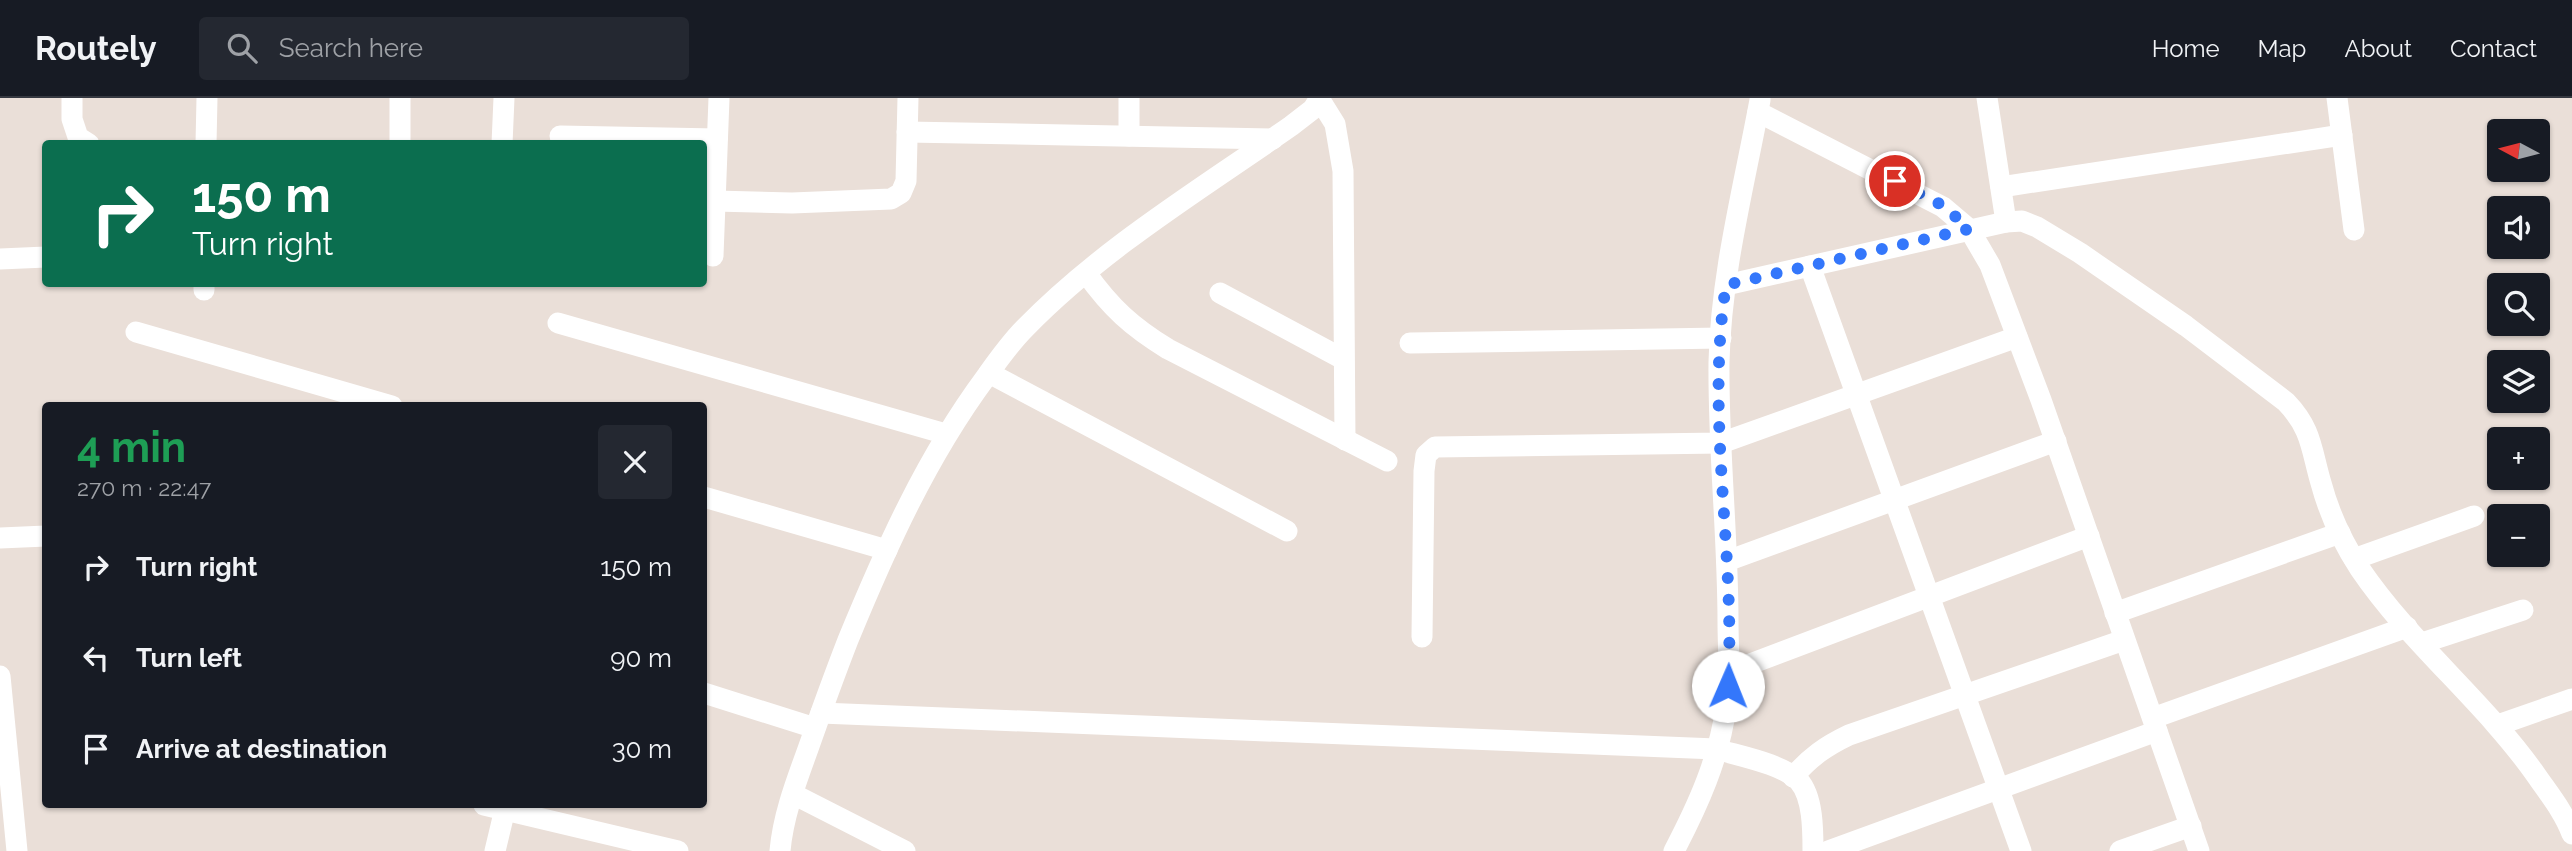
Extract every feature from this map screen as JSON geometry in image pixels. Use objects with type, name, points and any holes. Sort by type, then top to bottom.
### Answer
[{"type":"street","points":[[72,98],[72,119],[78,136],[84,140]]},
{"type":"street","points":[[206,140],[207,98]]},
{"type":"street","points":[[400,98],[400,140]]},
{"type":"street","points":[[502,140],[504,98]]},
{"type":"street","points":[[713,256],[719,98]]},
{"type":"street","points":[[715,201],[792,203],[891,199],[901,193],[906,181],[908,98]]},
{"type":"street","points":[[1129,98],[1129,136]]},
{"type":"street","points":[[1987,98],[2006,222]]},
{"type":"street","points":[[2337,98],[2354,230]]},
{"type":"street","points":[[780,851],[793,794],[818,721],[837,668],[887,550],[946,434],[989,373],[1024,329],[1086,273],[1273,139],[1313,109],[1320,99],[1335,124],[1343,171],[1345,440]]},
{"type":"street","points":[[1674,851],[1702,795],[1727,706],[1729,671],[1721,443],[1721,338],[1733,230],[1760,105],[1944,206],[1969,229],[1990,265],[2056,441],[2199,851]]},
{"type":"street","points":[[907,132],[1273,139]]},
{"type":"street","points":[[2001,187],[2342,135]]},
{"type":"street","points":[[560,136],[717,139]]},
{"type":"street","points":[[1726,285],[2006,222],[2022,221],[2037,226],[2080,253],[2148,299],[2286,402],[2300,416],[2308,432],[2320,481],[2340,533],[2354,559],[2379,596],[2513,742],[2567,812],[2572,834]]},
{"type":"street","points":[[0,259],[42,257]]},
{"type":"street","points":[[1810,266],[2021,851]]},
{"type":"street","points":[[1086,273],[1113,309],[1143,334],[1387,461]]},
{"type":"street","points":[[1220,293],[1343,359]]},
{"type":"street","points":[[558,323],[946,434]]},
{"type":"street","points":[[136,332],[378,402]]},
{"type":"street","points":[[1422,637],[1424,471],[1426,455],[1435,447],[1721,443],[2017,337]]},
{"type":"street","points":[[1410,343],[1721,338]]},
{"type":"street","points":[[989,373],[1287,531]]},
{"type":"street","points":[[1727,561],[2056,441]]},
{"type":"street","points":[[707,497],[887,550]]},
{"type":"street","points":[[2354,559],[2474,516]]},
{"type":"street","points":[[2115,613],[2340,533]]},
{"type":"street","points":[[0,538],[42,536]]},
{"type":"street","points":[[1729,671],[2089,536]]},
{"type":"street","points":[[2422,643],[2523,610]]},
{"type":"street","points":[[1828,851],[2000,788],[2155,724],[2407,627]]},
{"type":"street","points":[[1793,776],[1822,748],[1849,735],[2124,640]]},
{"type":"street","points":[[0,676],[17,851]]},
{"type":"street","points":[[707,694],[818,721],[1716,749],[1787,772],[1799,782],[1806,794],[1813,851]]},
{"type":"street","points":[[2498,725],[2572,699]]},
{"type":"street","points":[[793,794],[905,851]]},
{"type":"street","points":[[495,851],[498,808]]},
{"type":"street","points":[[502,808],[678,851]]},
{"type":"street","points":[[2120,851],[2190,826]]},
{"type":"route","points":[[1728,686],[1728,573],[1721,466],[1719,362],[1726,285],[1969,229],[1944,206],[1895,181]]}]
